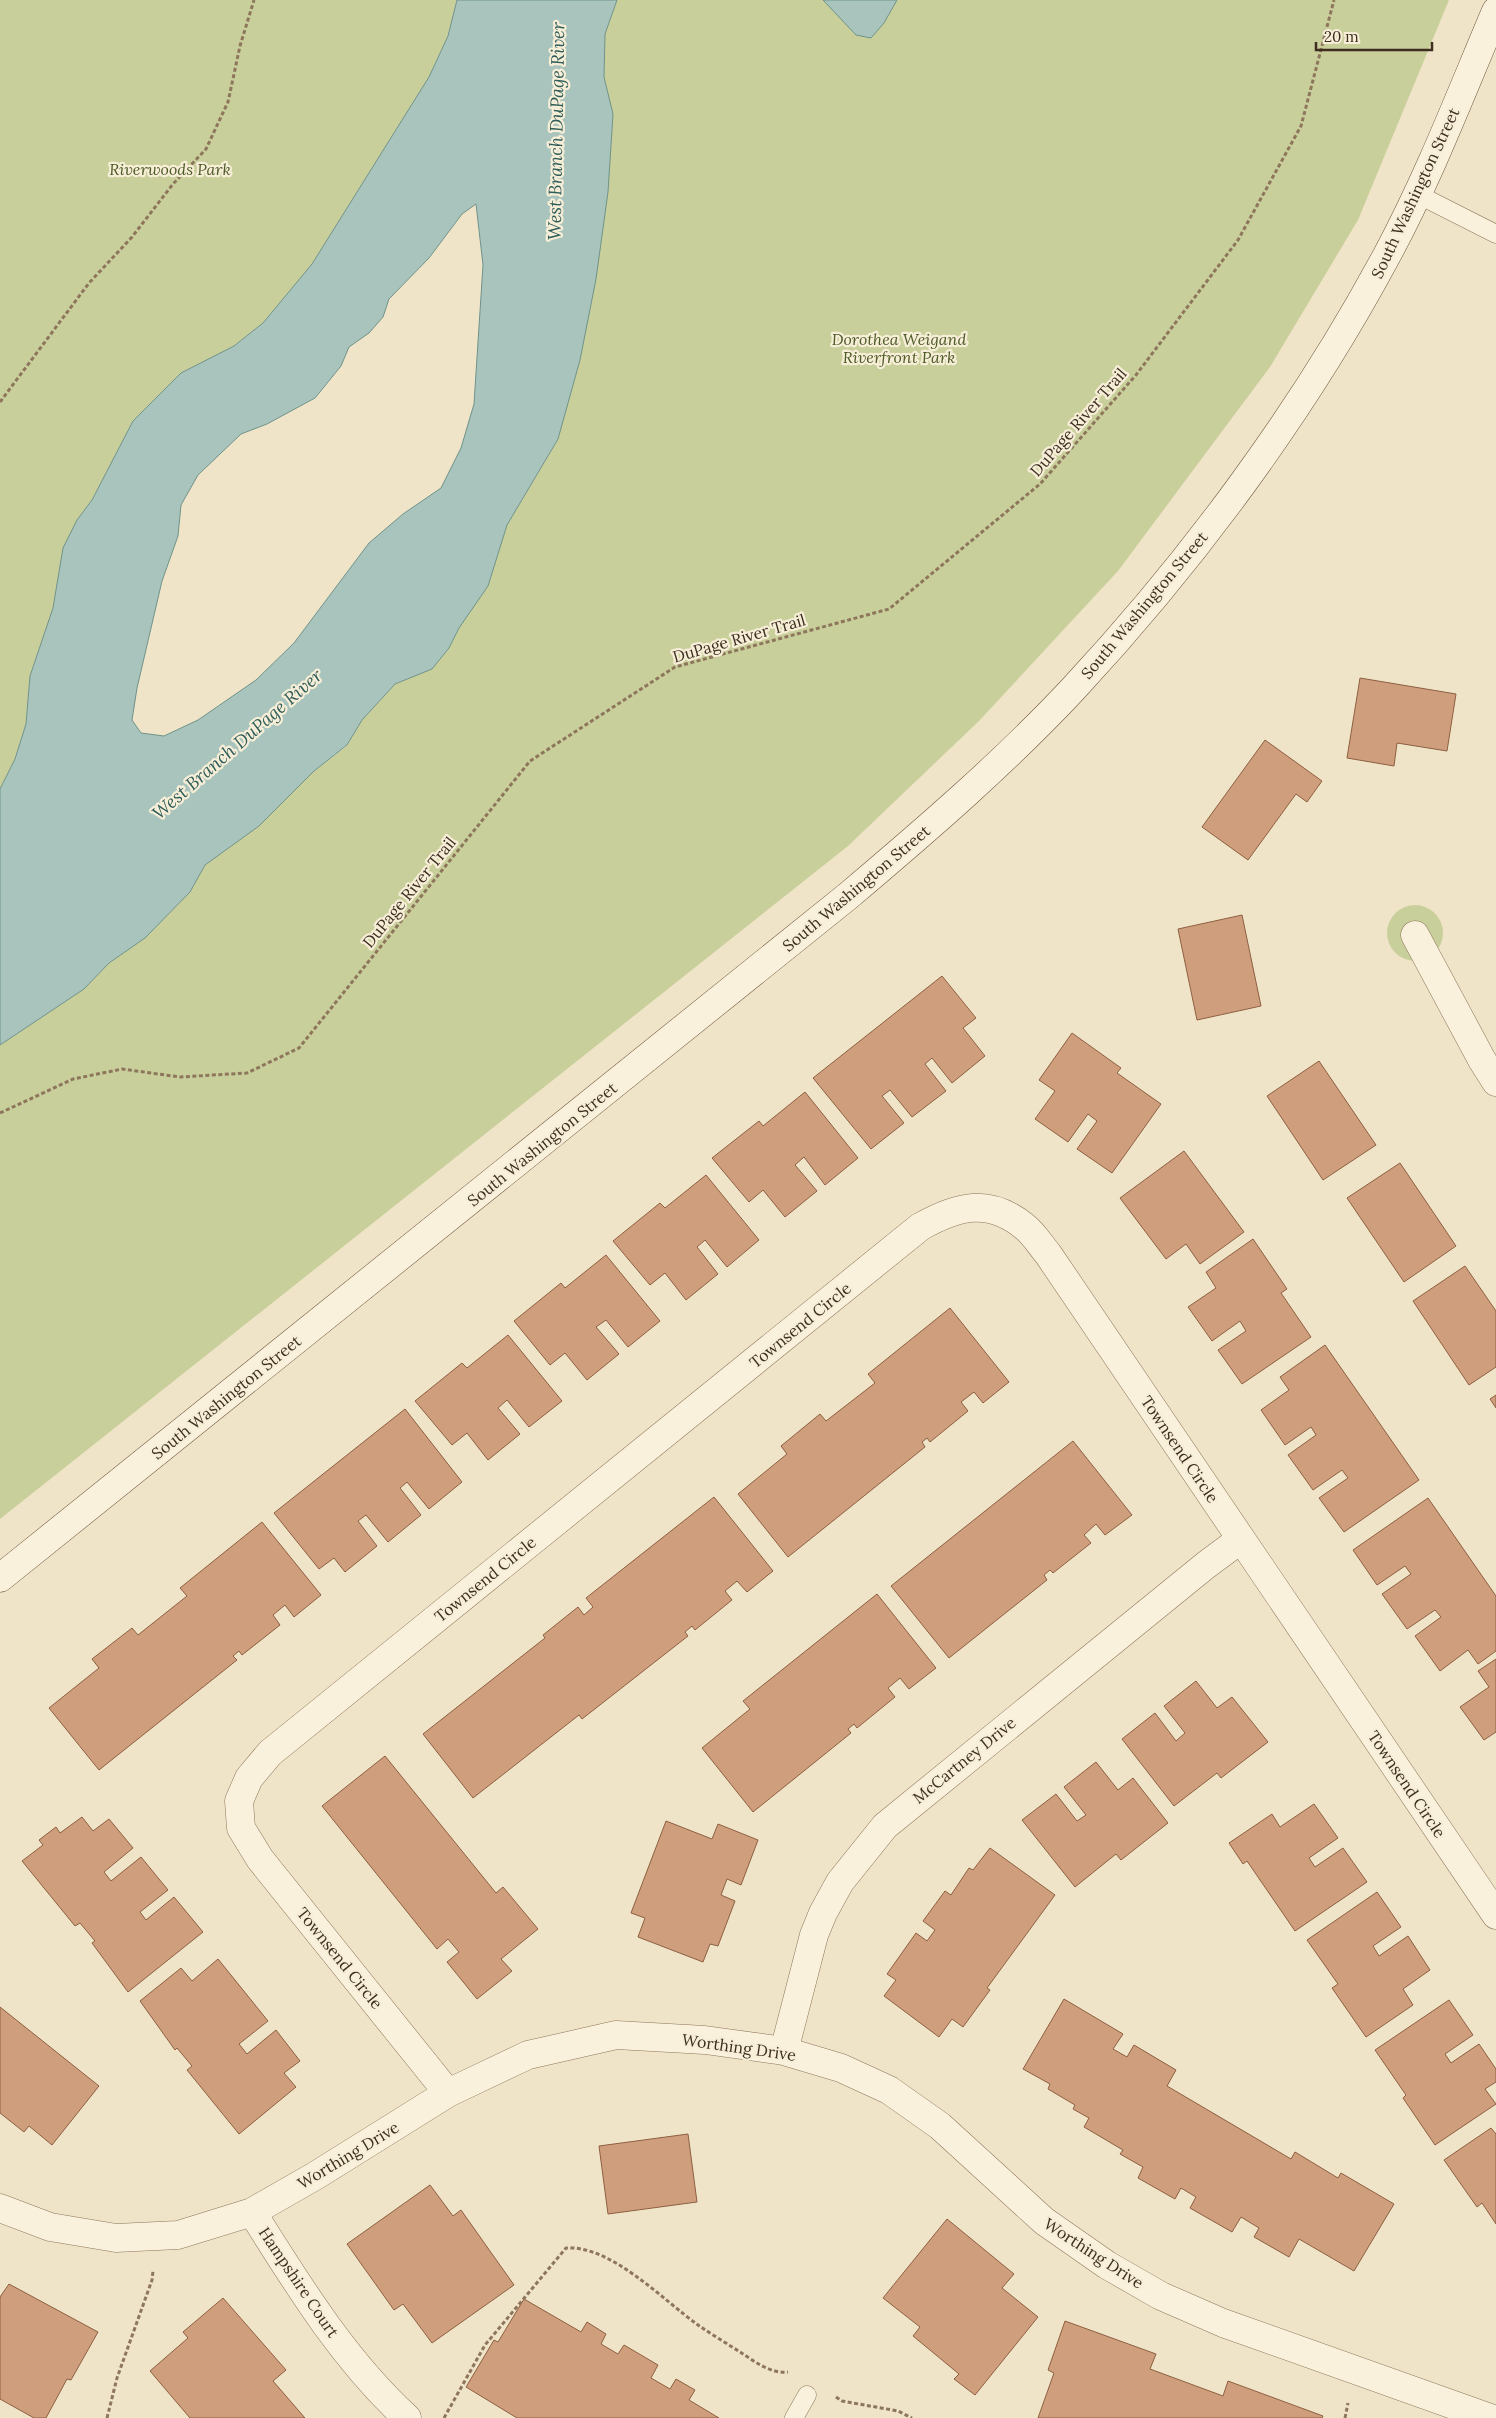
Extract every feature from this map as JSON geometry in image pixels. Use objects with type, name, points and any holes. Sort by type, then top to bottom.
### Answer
[{"type":"street","name":"South Washington Street","points":[[0,1578],[848,896],[942,817],[1038,726],[1124,631],[1215,520],[1284,424],[1370,285],[1418,194],[1496,11]]},
{"type":"street","points":[[1415,935],[1482,1060],[1496,1082]]},
{"type":"street","name":"Townsend Circle","points":[[448,2093],[260,1860],[240,1828],[239,1802],[249,1778],[270,1753],[920,1227],[947,1212],[971,1208],[993,1210],[1006,1214],[1026,1228],[1048,1254],[1496,1915]]},
{"type":"street","name":"McCartney Drive","points":[[784,2051],[811,1945],[820,1921],[840,1882],[859,1855],[885,1826],[1137,1620],[1241,1539]]},
{"type":"street","name":"Worthing Drive","points":[[0,2208],[50,2227],[116,2238],[178,2235],[252,2212],[315,2176],[448,2093],[528,2055],[616,2035],[705,2040],[784,2051],[841,2068],[889,2090],[940,2126],[1044,2221],[1107,2265],[1161,2296],[1223,2323],[1490,2418]]},
{"type":"street","name":"Hampshire Court","points":[[252,2212],[320,2318],[382,2395],[407,2418]]},
{"type":"lane","points":[[1418,194],[1496,234]]},
{"type":"lane","points":[[794,2418],[807,2395]]},
{"type":"path","points":[[0,402],[89,283],[132,237],[173,184],[206,149],[228,102],[240,46],[254,0]]},
{"type":"path","name":"DuPage River Trail","points":[[0,1113],[74,1079],[122,1069],[180,1077],[247,1072],[299,1048],[530,761],[674,667],[889,610],[1040,484],[1136,375],[1238,240],[1301,126],[1334,0]]},
{"type":"path","points":[[444,2418],[484,2345],[566,2248],[579,2247],[611,2261],[652,2287],[698,2324],[761,2366],[779,2373],[797,2374]]},
{"type":"path","points":[[107,2418],[117,2378],[152,2280],[153,2263]]},
{"type":"path","points":[[827,2393],[842,2401],[898,2411],[912,2418]]},
{"type":"path","points":[[1345,2418],[1350,2395]]},
{"type":"green space","name":"Riverwoods Park","points":[[0,0],[457,0],[448,36],[429,77],[312,264],[263,323],[234,346],[181,373],[133,421],[92,500],[77,520],[58,581],[53,608],[30,676],[26,724],[15,759],[0,789]]},
{"type":"green space","name":"Dorothea Weigand Riverfront Park","points":[[617,0],[1449,0],[1358,220],[1270,367],[1118,571],[979,721],[848,846],[0,1519],[0,1045],[84,989],[109,963],[145,938],[190,892],[205,865],[259,826],[314,771],[347,746],[362,720],[395,684],[432,669],[449,648],[507,525],[558,439],[613,114],[604,77],[605,34]]},
{"type":"green space","points":[[1410,905],[1420,905],[1435,913],[1441,922],[1443,933],[1441,944],[1435,953],[1420,961],[1410,961],[1399,956],[1392,949],[1387,938],[1387,928],[1392,917],[1399,910]]},
{"type":"water","name":"West Branch DuPage River","points":[[457,0],[617,0],[605,34],[604,77],[613,114],[608,192],[596,279],[580,360],[558,439],[507,525],[488,586],[459,628],[449,648],[432,669],[395,684],[362,720],[347,745],[314,771],[259,826],[205,865],[190,892],[145,938],[109,963],[84,989],[0,1045],[0,789],[15,759],[26,724],[30,676],[53,608],[63,548],[77,520],[92,500],[133,421],[181,373],[234,346],[263,323],[312,264],[429,77],[448,36]],"holes":[[[476,204],[483,265],[474,404],[461,448],[441,488],[403,514],[369,543],[294,643],[256,680],[198,720],[164,736],[141,733],[132,720],[137,688],[162,581],[178,536],[181,505],[198,475],[241,434],[267,424],[315,398],[341,366],[349,347],[369,333],[383,317],[389,299],[429,258],[462,214]]]},
{"type":"water","points":[[823,0],[897,0],[884,23],[871,38],[856,35]]},
{"type":"building","points":[[1360,678],[1456,694],[1447,751],[1397,743],[1394,766],[1347,758]]},
{"type":"building","points":[[1265,740],[1322,781],[1307,802],[1296,794],[1248,860],[1202,827]]},
{"type":"building","points":[[1242,915],[1261,1006],[1197,1020],[1178,929]]},
{"type":"building","points":[[942,976],[976,1018],[963,1028],[985,1056],[952,1083],[932,1058],[925,1064],[946,1091],[912,1117],[890,1090],[882,1096],[904,1123],[871,1149],[813,1078]]},
{"type":"building","points":[[1072,1033],[1121,1068],[1117,1073],[1161,1104],[1112,1173],[1077,1149],[1097,1121],[1088,1114],[1068,1142],[1035,1119],[1055,1091],[1039,1080]]},
{"type":"building","points":[[1319,1061],[1376,1145],[1323,1180],[1267,1096]]},
{"type":"building","points":[[805,1092],[858,1158],[825,1185],[804,1157],[795,1165],[817,1191],[785,1217],[763,1190],[749,1202],[712,1158],[759,1121],[763,1126]]},
{"type":"building","points":[[1184,1151],[1244,1232],[1200,1264],[1186,1244],[1166,1259],[1120,1198]]},
{"type":"building","points":[[1400,1163],[1456,1246],[1404,1282],[1347,1198]]},
{"type":"building","points":[[706,1175],[759,1240],[727,1267],[705,1240],[697,1247],[718,1274],[686,1300],[665,1273],[650,1285],[613,1241],[660,1203],[665,1208]]},
{"type":"building","points":[[1253,1239],[1287,1289],[1281,1293],[1311,1337],[1242,1384],[1218,1350],[1246,1331],[1240,1321],[1212,1341],[1188,1307],[1216,1288],[1206,1272]]},
{"type":"building","points":[[606,1255],[660,1321],[628,1347],[606,1320],[596,1327],[619,1354],[587,1380],[565,1353],[550,1365],[514,1321],[561,1283],[565,1288]]},
{"type":"building","points":[[1465,1266],[1496,1311],[1496,1367],[1469,1385],[1413,1301]]},
{"type":"building","points":[[950,1308],[1009,1382],[983,1403],[974,1392],[961,1402],[968,1411],[930,1442],[927,1438],[922,1442],[925,1447],[788,1557],[738,1494],[787,1454],[781,1446],[820,1414],[826,1421],[875,1383],[868,1374]]},
{"type":"building","points":[[508,1335],[562,1401],[529,1427],[507,1400],[498,1408],[520,1434],[488,1460],[467,1433],[452,1445],[415,1401],[462,1363],[467,1368]]},
{"type":"building","points":[[1325,1345],[1419,1480],[1344,1532],[1319,1498],[1348,1478],[1342,1470],[1313,1490],[1288,1455],[1316,1435],[1311,1427],[1285,1445],[1261,1410],[1289,1390],[1280,1377]]},
{"type":"building","points":[[1496,1395],[1496,1408],[1490,1399]]},
{"type":"building","points":[[405,1409],[462,1482],[429,1509],[407,1482],[400,1488],[421,1515],[388,1542],[366,1515],[358,1521],[377,1546],[345,1572],[334,1558],[319,1569],[274,1513]]},
{"type":"building","points":[[1073,1441],[1132,1515],[1105,1535],[1096,1524],[1084,1535],[1091,1543],[1053,1573],[1050,1570],[1044,1575],[1047,1580],[949,1658],[891,1586]]},
{"type":"building","points":[[714,1497],[773,1571],[747,1592],[737,1581],[725,1591],[732,1600],[695,1630],[692,1626],[685,1632],[688,1636],[582,1719],[579,1715],[473,1798],[423,1734],[545,1638],[543,1635],[578,1607],[584,1615],[593,1607],[586,1598]]},
{"type":"building","points":[[1428,1498],[1496,1596],[1496,1651],[1478,1664],[1468,1650],[1440,1671],[1415,1636],[1441,1617],[1435,1610],[1407,1629],[1382,1594],[1411,1574],[1405,1566],[1377,1585],[1353,1550]]},
{"type":"building","points":[[262,1522],[321,1595],[294,1617],[285,1605],[273,1615],[280,1625],[242,1655],[239,1651],[233,1656],[237,1660],[99,1770],[49,1708],[99,1668],[92,1659],[132,1628],[138,1635],[187,1596],[180,1588]]},
{"type":"building","points":[[877,1594],[936,1668],[909,1689],[900,1678],[888,1688],[895,1697],[857,1728],[854,1724],[848,1729],[851,1733],[753,1812],[702,1748],[750,1709],[743,1701]]},
{"type":"building","points":[[1496,1659],[1496,1732],[1484,1740],[1460,1707],[1489,1687],[1478,1671]]},
{"type":"building","points":[[1196,1681],[1217,1708],[1232,1697],[1268,1742],[1221,1778],[1217,1773],[1174,1806],[1122,1739],[1155,1713],[1176,1741],[1185,1733],[1164,1706]]},
{"type":"building","points":[[385,1756],[496,1893],[503,1887],[538,1929],[501,1959],[512,1971],[477,1999],[447,1962],[459,1952],[448,1939],[437,1949],[322,1806]]},
{"type":"building","points":[[1096,1762],[1118,1790],[1133,1778],[1168,1823],[1121,1860],[1116,1854],[1075,1887],[1022,1820],[1056,1794],[1077,1821],[1086,1815],[1064,1787]]},
{"type":"building","points":[[1314,1804],[1338,1838],[1309,1858],[1315,1867],[1343,1848],[1367,1882],[1295,1931],[1247,1861],[1243,1864],[1229,1843],[1272,1814],[1280,1827]]},
{"type":"building","points":[[82,1817],[93,1831],[109,1819],[133,1848],[104,1872],[111,1881],[141,1857],[168,1890],[140,1912],[146,1920],[174,1897],[203,1932],[128,1992],[92,1943],[95,1941],[80,1923],[75,1926],[22,1861],[43,1845],[39,1840],[56,1827],[60,1833]]},
{"type":"building","points":[[666,1821],[712,1839],[718,1824],[758,1840],[741,1885],[727,1879],[721,1895],[735,1901],[718,1946],[710,1944],[703,1962],[638,1937],[645,1918],[631,1913]]},
{"type":"building","points":[[990,1848],[1055,1895],[987,1988],[990,1990],[963,2027],[952,2019],[939,2037],[884,1996],[896,1980],[887,1974],[916,1933],[927,1941],[935,1930],[923,1921],[945,1891],[951,1895],[969,1868],[973,1870]]},
{"type":"building","points":[[1377,1892],[1401,1927],[1373,1946],[1379,1956],[1408,1936],[1430,1970],[1403,1989],[1413,2005],[1366,2037],[1332,1988],[1338,1984],[1307,1940]]},
{"type":"building","points":[[218,1959],[268,2021],[239,2044],[247,2054],[276,2030],[300,2061],[284,2073],[296,2087],[239,2134],[187,2070],[192,2066],[177,2048],[175,2050],[140,2001],[181,1968],[192,1981]]},
{"type":"building","points":[[1064,1999],[1123,2034],[1113,2049],[1127,2057],[1134,2045],[1176,2070],[1167,2086],[1291,2159],[1295,2152],[1338,2178],[1341,2173],[1394,2204],[1354,2271],[1299,2239],[1289,2257],[1254,2237],[1259,2228],[1241,2217],[1232,2232],[1190,2208],[1196,2197],[1181,2188],[1175,2199],[1138,2178],[1143,2167],[1120,2154],[1123,2150],[1084,2127],[1089,2118],[1073,2109],[1075,2105],[1048,2089],[1050,2084],[1023,2069]]},
{"type":"building","points":[[1449,2000],[1473,2035],[1445,2054],[1451,2063],[1479,2044],[1496,2069],[1496,2082],[1485,2089],[1496,2104],[1435,2145],[1403,2098],[1406,2095],[1375,2050]]},
{"type":"building","points":[[0,2007],[99,2086],[52,2145],[29,2126],[24,2132],[0,2113]]},
{"type":"building","points":[[1491,2128],[1496,2134],[1496,2224],[1482,2203],[1477,2207],[1444,2160]]},
{"type":"building","points":[[688,2134],[697,2202],[608,2214],[599,2146]]},
{"type":"building","points":[[430,2185],[453,2216],[461,2210],[514,2285],[432,2343],[403,2304],[394,2310],[347,2244]]},
{"type":"building","points":[[947,2219],[1014,2274],[1002,2288],[1038,2317],[975,2395],[954,2379],[959,2374],[913,2336],[920,2327],[883,2298]]},
{"type":"building","points":[[9,2284],[98,2332],[71,2380],[67,2379],[46,2418],[34,2418],[0,2399],[0,2297]]},
{"type":"building","points":[[223,2298],[286,2370],[273,2381],[305,2418],[190,2418],[150,2371],[188,2338],[183,2332]]},
{"type":"building","points":[[524,2299],[581,2332],[587,2322],[606,2334],[601,2344],[618,2354],[624,2345],[658,2365],[651,2378],[670,2389],[676,2379],[695,2390],[689,2400],[719,2418],[517,2418],[466,2387],[494,2340],[498,2342]]},
{"type":"building","points":[[1065,2321],[1156,2354],[1150,2369],[1223,2396],[1228,2381],[1323,2416],[1322,2418],[1038,2418],[1054,2373],[1048,2370]]}]
